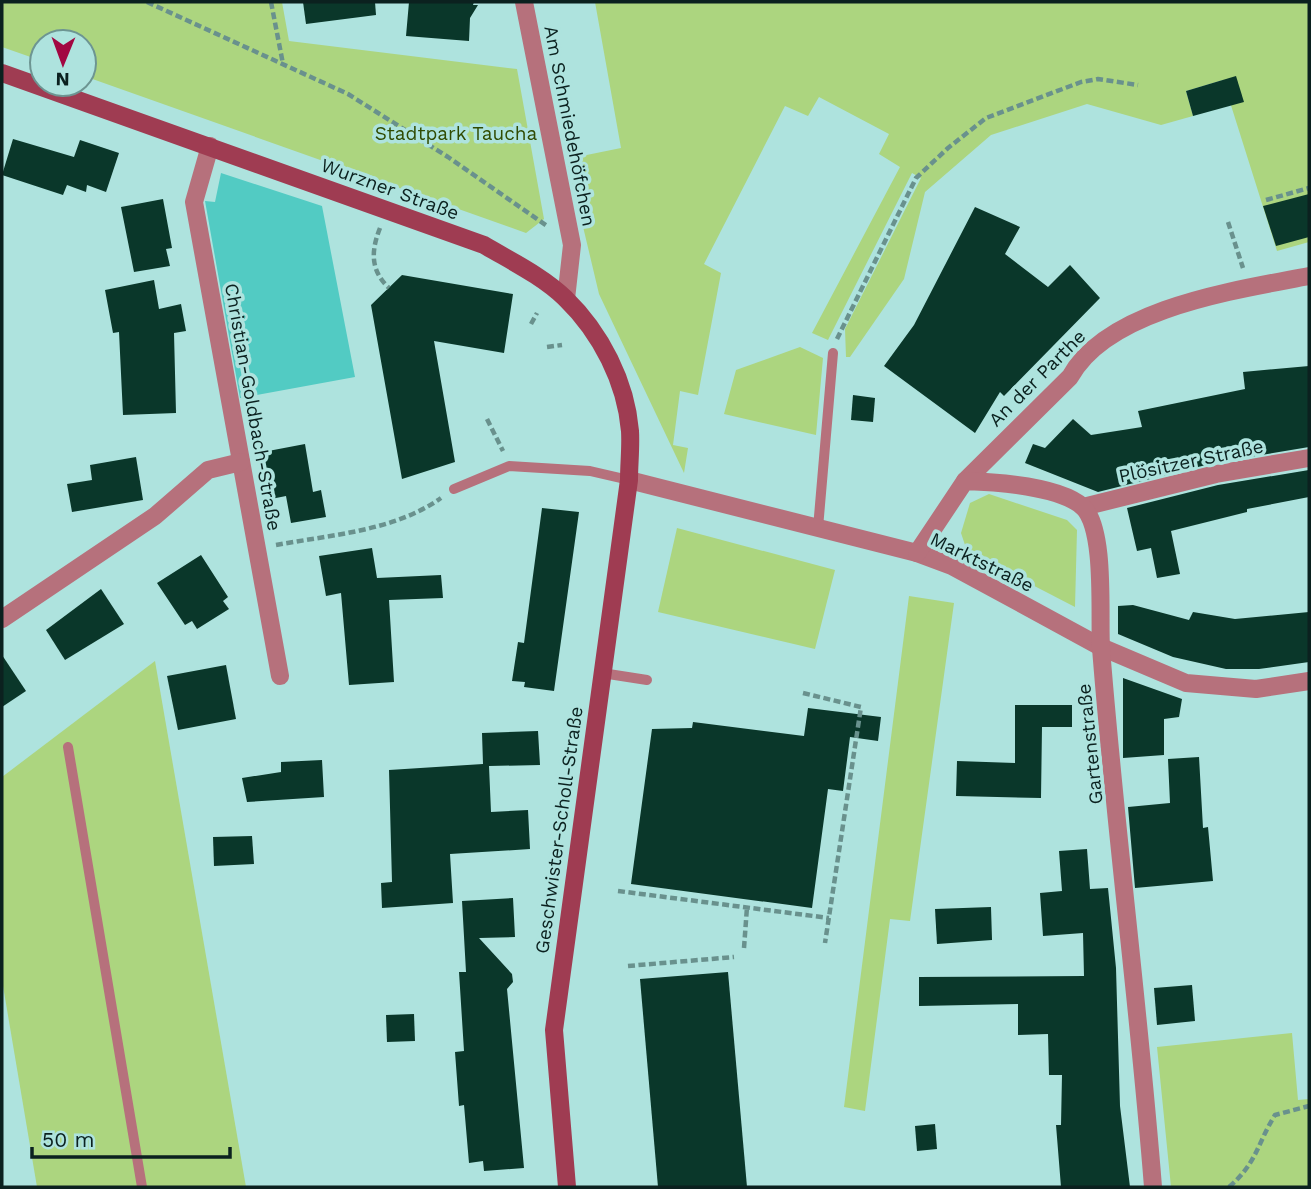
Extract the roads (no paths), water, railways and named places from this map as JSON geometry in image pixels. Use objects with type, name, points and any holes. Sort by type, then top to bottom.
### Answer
[{"type":"street","name":"Am Schmiedehöfchen","points":[[529,3],[572,245],[566,299]]},
{"type":"street","name":"Wurzner Straße","points":[[2,73],[484,245],[544,281],[566,299],[596,338],[620,381],[630,431],[629,480]]},
{"type":"street","name":"Christian-Goldbach-Straße","points":[[210,146],[194,202],[280,676]]},
{"type":"street","name":"An der Parthe","points":[[965,481],[1070,377],[1080,359],[1137,319],[1249,287],[1309,276]]},
{"type":"street","name":"Plösitzer Straße","points":[[1083,507],[1216,474],[1309,458]]},
{"type":"street","points":[[2,619],[155,516],[208,470],[241,462]]},
{"type":"street","name":"Marktstraße","points":[[629,480],[917,553],[952,566],[1101,647],[1186,683],[1256,689],[1309,681]]},
{"type":"street","name":"Geschwister-Scholl-Straße","points":[[567,1187],[554,1030],[629,480]]},
{"type":"street","points":[[917,553],[965,481],[1019,483],[1083,507]]},
{"type":"street","name":"Gartenstraße","points":[[1083,507],[1094,526],[1101,647],[1139,1007],[1153,1187]]},
{"type":"lane","points":[[818,528],[817,474],[833,353]]},
{"type":"lane","points":[[454,489],[509,466],[590,471],[629,480]]},
{"type":"lane","points":[[602,673],[647,680]]},
{"type":"lane","points":[[68,747],[142,1187]]},
{"type":"water","points":[[221,173],[322,206],[355,377],[240,398],[205,201],[215,202]]},
{"type":"park label","name":"Stadtpark Taucha","points":[[456,133]]}]
